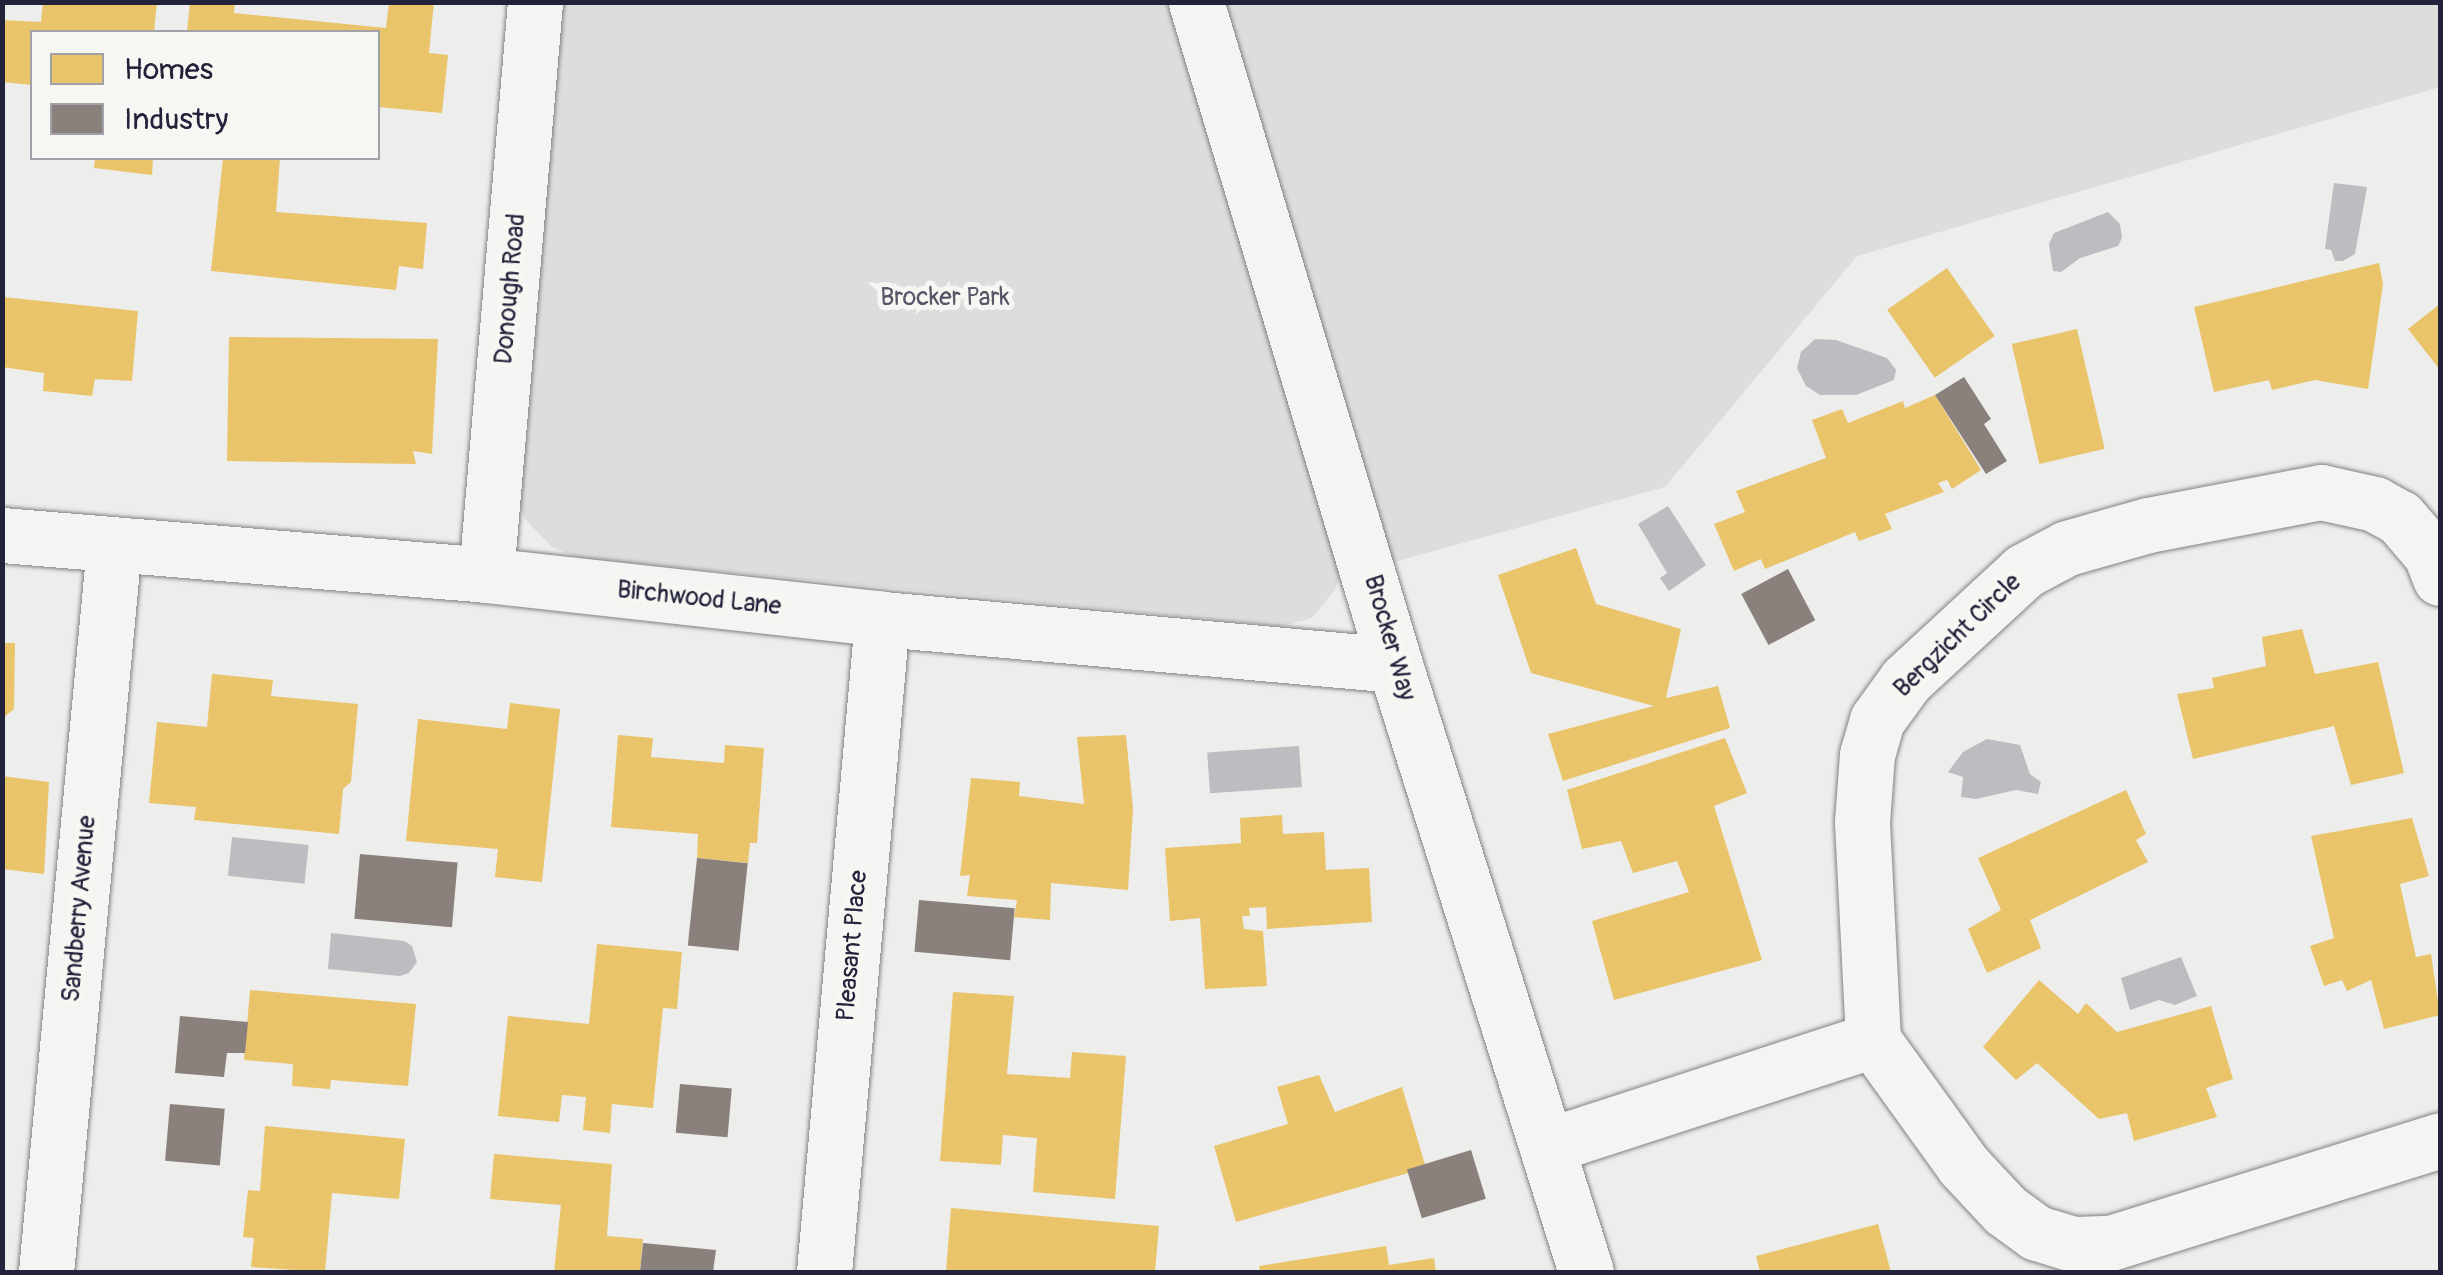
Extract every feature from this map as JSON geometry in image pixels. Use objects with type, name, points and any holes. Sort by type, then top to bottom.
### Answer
[{"type":"street","name":"Donough Road","points":[[486,575],[536,2]]},
{"type":"street","name":"Brocker Way","points":[[1196,2],[1395,664],[1586,1272]]},
{"type":"street","name":"Bergzicht Circle","points":[[1873,1040],[1862,822],[1867,754],[1877,720],[1906,680],[2024,571],[2067,548],[2148,525],[2321,492],[2376,504],[2400,518],[2431,554],[2440,578]]},
{"type":"street","name":"Birchwood Lane","points":[[2,536],[486,575],[882,619],[1395,664]]},
{"type":"street","name":"Sandberry Avenue","points":[[46,1272],[114,546]]},
{"type":"street","name":"Pleasant Place","points":[[824,1272],[882,619]]},
{"type":"street","points":[[1547,1146],[1873,1040],[1962,1165],[2005,1210],[2036,1233],[2074,1244],[2110,1244],[2158,1232],[2440,1140]]},
{"type":"shaded area","name":"Brocker Park","points":[[560,3],[1167,3],[1342,574],[1334,591],[1312,618],[1281,626],[580,558],[552,547],[524,518],[515,486]]},
{"type":"shaded area","points":[[1196,3],[2440,3],[2440,87],[1857,256],[1665,487],[1368,569]]},
{"type":"shaded area","points":[[2334,183],[2367,187],[2355,254],[2343,261],[2335,261],[2331,250],[2325,249]]},
{"type":"shaded area","points":[[2108,212],[2120,224],[2122,238],[2118,246],[2080,258],[2061,272],[2053,271],[2049,244],[2054,233]]},
{"type":"shaded area","points":[[1815,339],[1836,340],[1887,358],[1896,370],[1894,380],[1856,395],[1820,395],[1806,386],[1797,368],[1801,352]]},
{"type":"shaded area","points":[[1668,506],[1706,565],[1669,591],[1660,578],[1667,573],[1638,524]]},
{"type":"shaded area","points":[[1987,739],[2020,745],[2030,774],[2041,782],[2038,794],[2016,790],[1976,799],[1961,797],[1963,777],[1948,772],[1963,752]]},
{"type":"shaded area","points":[[1299,746],[1302,787],[1210,793],[1207,752]]},
{"type":"shaded area","points":[[232,837],[309,845],[305,884],[228,876]]},
{"type":"shaded area","points":[[331,933],[404,941],[412,946],[417,962],[409,973],[400,976],[328,969]]},
{"type":"shaded area","points":[[2181,957],[2197,996],[2175,1005],[2159,1000],[2130,1010],[2121,978]]},
{"type":"building: Homes","points":[[43,2],[157,2],[154,30],[30,30],[30,85],[2,82],[2,20],[41,22]]},
{"type":"building: Homes","points":[[190,2],[235,2],[234,13],[386,28],[389,2],[434,2],[429,53],[448,55],[442,113],[380,107],[380,30],[187,30]]},
{"type":"building: Homes","points":[[95,160],[153,160],[152,175],[94,168]]},
{"type":"building: Homes","points":[[223,160],[280,160],[276,212],[427,223],[423,269],[399,266],[396,290],[211,271]]},
{"type":"building: Homes","points":[[2379,263],[2383,284],[2368,389],[2315,380],[2272,390],[2269,380],[2214,392],[2194,307]]},
{"type":"building: Homes","points":[[1947,268],[1995,336],[1935,378],[1887,310]]},
{"type":"building: Homes","points":[[3,297],[138,311],[132,381],[95,379],[92,396],[43,391],[44,373],[2,367]]},
{"type":"building: Homes","points":[[2440,304],[2440,370],[2408,329]]},
{"type":"building: Homes","points":[[2077,329],[2105,449],[2039,464],[2012,344]]},
{"type":"building: Homes","points":[[229,337],[438,339],[432,454],[413,451],[416,464],[227,461]]},
{"type":"building: Homes","points":[[1935,395],[1981,470],[1952,489],[1947,480],[1938,483],[1944,492],[1885,514],[1892,529],[1859,541],[1855,532],[1765,569],[1761,559],[1734,571],[1714,524],[1745,512],[1736,491],[1826,458],[1812,420],[1842,409],[1848,423],[1903,401],[1905,408]]},
{"type":"building: Homes","points":[[1576,548],[1596,604],[1681,629],[1666,698],[1718,686],[1730,728],[1563,781],[1548,734],[1654,706],[1531,673],[1498,575]]},
{"type":"building: Homes","points":[[2302,629],[2315,674],[2378,662],[2404,773],[2351,785],[2334,726],[2193,759],[2177,694],[2214,688],[2212,678],[2266,666],[2262,637]]},
{"type":"building: Homes","points":[[2,643],[15,643],[14,709],[2,719]]},
{"type":"building: Homes","points":[[212,674],[273,680],[271,696],[358,704],[351,782],[343,789],[339,834],[194,820],[196,807],[149,803],[157,722],[207,727]]},
{"type":"building: Homes","points":[[510,703],[560,709],[542,882],[495,877],[498,849],[406,841],[418,719],[507,729]]},
{"type":"building: Homes","points":[[618,735],[653,738],[651,757],[724,763],[725,745],[764,748],[757,843],[750,843],[748,863],[697,858],[698,834],[611,827]]},
{"type":"building: Homes","points":[[1126,735],[1133,809],[1128,890],[1051,883],[1050,920],[1014,917],[1017,900],[967,896],[970,875],[960,876],[971,778],[1020,782],[1019,796],[1084,804],[1077,737]]},
{"type":"building: Homes","points":[[1725,738],[1747,793],[1714,806],[1762,960],[1614,1000],[1592,921],[1689,892],[1677,861],[1633,873],[1621,841],[1582,849],[1567,790]]},
{"type":"building: Homes","points":[[2,776],[49,782],[44,874],[2,869]]},
{"type":"building: Homes","points":[[2126,790],[2146,834],[2136,840],[2148,862],[2030,920],[2041,948],[1987,973],[1968,929],[2001,910],[1978,858]]},
{"type":"building: Homes","points":[[1282,815],[1283,834],[1324,832],[1326,870],[1369,868],[1372,922],[1267,929],[1266,907],[1249,908],[1250,916],[1242,916],[1244,929],[1263,931],[1267,986],[1205,989],[1200,918],[1170,921],[1165,848],[1241,843],[1240,818]]},
{"type":"building: Homes","points":[[2412,818],[2429,876],[2400,884],[2416,957],[2431,954],[2440,1015],[2384,1029],[2371,980],[2347,991],[2342,980],[2324,986],[2310,946],[2334,938],[2311,836]]},
{"type":"building: Homes","points":[[597,944],[682,952],[677,1009],[663,1008],[653,1108],[612,1104],[610,1133],[583,1130],[586,1097],[562,1095],[559,1122],[498,1116],[508,1016],[589,1024]]},
{"type":"building: Homes","points":[[2039,980],[2078,1014],[2086,1003],[2117,1032],[2211,1006],[2233,1079],[2206,1088],[2217,1117],[2134,1141],[2127,1113],[2099,1119],[2037,1063],[2016,1080],[1983,1047]]},
{"type":"building: Homes","points":[[250,990],[416,1004],[408,1086],[331,1080],[330,1089],[292,1086],[293,1064],[244,1060]]},
{"type":"building: Homes","points":[[953,992],[1014,996],[1007,1074],[1070,1078],[1072,1052],[1126,1056],[1115,1199],[1033,1192],[1037,1138],[1003,1135],[1001,1165],[940,1161]]},
{"type":"building: Homes","points":[[1319,1075],[1335,1112],[1402,1087],[1426,1168],[1236,1222],[1214,1146],[1288,1124],[1277,1087]]},
{"type":"building: Homes","points":[[265,1126],[405,1139],[399,1199],[332,1193],[325,1272],[251,1267],[254,1238],[243,1237],[248,1190],[260,1191]]},
{"type":"building: Homes","points":[[494,1154],[612,1164],[607,1236],[643,1239],[640,1272],[554,1272],[561,1205],[490,1199]]},
{"type":"building: Homes","points":[[951,1208],[1159,1226],[1155,1272],[946,1271]]},
{"type":"building: Homes","points":[[1878,1224],[1891,1272],[1760,1272],[1756,1256]]},
{"type":"building: Homes","points":[[1386,1246],[1389,1265],[1434,1258],[1436,1272],[1260,1272],[1259,1266]]},
{"type":"building: Industry","points":[[1964,377],[1991,419],[1984,424],[2007,461],[1986,474],[1935,395]]},
{"type":"building: Industry","points":[[1788,569],[1815,620],[1768,645],[1741,594]]},
{"type":"building: Industry","points":[[360,854],[458,863],[452,927],[354,919]]},
{"type":"building: Industry","points":[[697,858],[748,863],[739,951],[688,946]]},
{"type":"building: Industry","points":[[919,900],[1015,908],[1010,960],[914,952]]},
{"type":"building: Industry","points":[[180,1016],[248,1022],[245,1053],[227,1053],[224,1077],[175,1073]]},
{"type":"building: Industry","points":[[680,1084],[732,1089],[728,1137],[676,1133]]},
{"type":"building: Industry","points":[[170,1104],[225,1109],[220,1166],[165,1161]]},
{"type":"building: Industry","points":[[1471,1150],[1486,1199],[1422,1218],[1407,1170]]},
{"type":"building: Industry","points":[[643,1243],[716,1250],[713,1272],[640,1272]]}]
